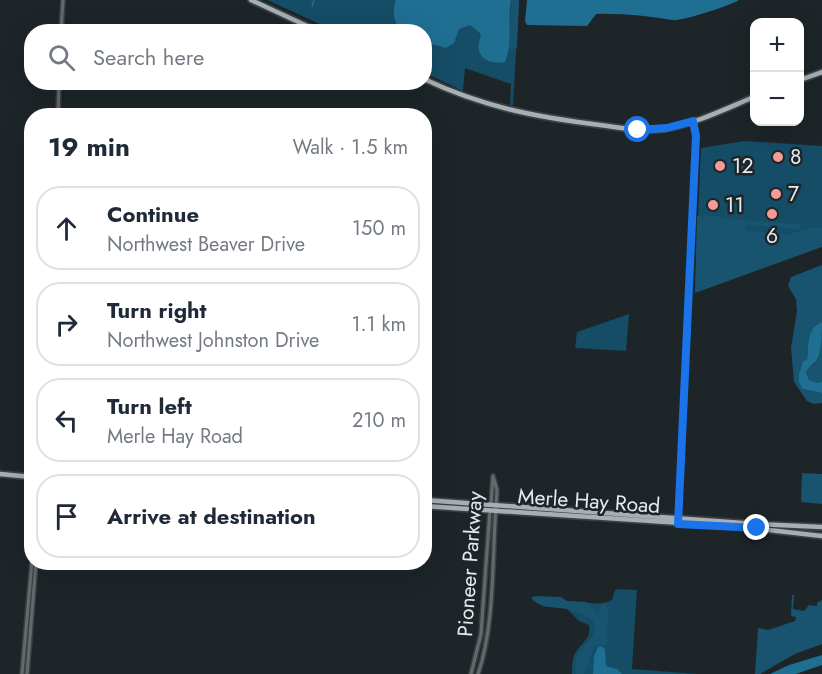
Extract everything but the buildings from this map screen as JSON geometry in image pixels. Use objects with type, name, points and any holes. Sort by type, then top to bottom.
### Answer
[{"type":"main road","points":[[251,0],[303,24]]},
{"type":"main road","points":[[804,79],[822,72]]},
{"type":"main road","points":[[432,82],[466,97],[504,109],[585,123],[646,130],[667,128],[693,121],[750,100]]},
{"type":"main road","points":[[0,474],[24,476]]},
{"type":"main road","name":"Merle Hay Road","points":[[432,501],[493,508]]},
{"type":"main road","name":"Merle Hay Road","points":[[432,506],[493,508],[678,521],[822,536]]},
{"type":"main road","name":"Merle Hay Road","points":[[678,521],[822,527]]},
{"type":"street","points":[[62,24],[63,0]]},
{"type":"street","points":[[58,108],[59,90]]},
{"type":"street","points":[[678,521],[696,141],[693,121]]},
{"type":"street","name":"Pioneer Parkway","points":[[471,674],[481,637],[493,508],[497,490],[493,476],[493,508],[488,629],[485,651],[478,674]]},
{"type":"street","points":[[22,674],[31,570]]},
{"type":"street","points":[[27,674],[35,570]]},
{"type":"shaded area","points":[[267,0],[519,0],[513,105],[510,105],[511,84],[465,68],[463,91],[432,76],[432,24],[320,24]]},
{"type":"shaded area","points":[[396,0],[511,0],[509,47],[505,62],[497,63],[486,60],[480,54],[481,34],[470,25],[459,29],[454,43],[446,48],[432,44],[432,24],[397,24],[394,8]]},
{"type":"shaded area","points":[[512,0],[519,0],[517,48],[508,50]]},
{"type":"shaded area","points":[[527,0],[739,0],[706,13],[677,20],[625,14],[596,14],[587,26],[527,25],[525,21]]},
{"type":"shaded area","points":[[745,141],[822,146],[822,245],[695,288],[701,148]]},
{"type":"shaded area","points":[[709,215],[801,226],[799,229],[747,225],[745,227],[747,231],[783,233],[785,236],[809,228],[822,228],[822,247],[695,293],[697,216]]},
{"type":"shaded area","points":[[822,265],[822,322],[813,328],[808,343],[807,360],[803,361],[800,375],[802,389],[822,393],[822,403],[814,404],[807,401],[794,382],[791,348],[797,311],[796,299],[788,286],[791,277]]},
{"type":"shaded area","points":[[629,314],[626,351],[575,348],[577,332]]},
{"type":"shaded area","points":[[822,322],[818,358],[806,372],[809,380],[819,383],[822,381],[822,393],[802,389],[799,374],[803,361],[807,360],[808,343],[813,328]]},
{"type":"shaded area","points":[[822,334],[822,381],[819,383],[809,380],[806,372],[816,362]]},
{"type":"shaded area","points":[[802,473],[822,474],[822,504],[801,502]]},
{"type":"shaded area","points":[[615,590],[637,590],[632,669],[697,674],[572,674],[574,656],[589,633],[589,625],[579,621],[567,609],[580,603],[600,603],[612,600]]},
{"type":"shaded area","points":[[792,595],[794,595],[793,609],[804,611],[809,605],[817,606],[817,603],[822,600],[822,644],[795,654],[760,674],[755,674],[758,628],[768,630],[795,621],[796,617],[791,616]]},
{"type":"shaded area","points":[[535,596],[561,597],[567,601],[586,602],[598,613],[602,604],[606,603],[608,609],[607,645],[595,646],[584,674],[576,674],[575,666],[578,654],[593,636],[593,620],[569,610],[539,604],[531,598]]},
{"type":"shaded area","points":[[598,647],[605,649],[606,666],[617,669],[622,674],[593,674],[594,656]]},
{"type":"shaded area","points":[[822,655],[822,665],[796,674],[770,674],[789,665]]},
{"type":"waterway","points":[[312,6],[314,0]]},
{"type":"place","name":"8","points":[[778,157]]},
{"type":"place","name":"12","points":[[720,166]]},
{"type":"place","name":"7","points":[[776,194]]},
{"type":"place","name":"11","points":[[713,205]]},
{"type":"place","name":"6","points":[[772,214]]},
{"type":"route","points":[[638,130],[667,128],[693,121],[696,136],[678,524],[757,528]]}]
